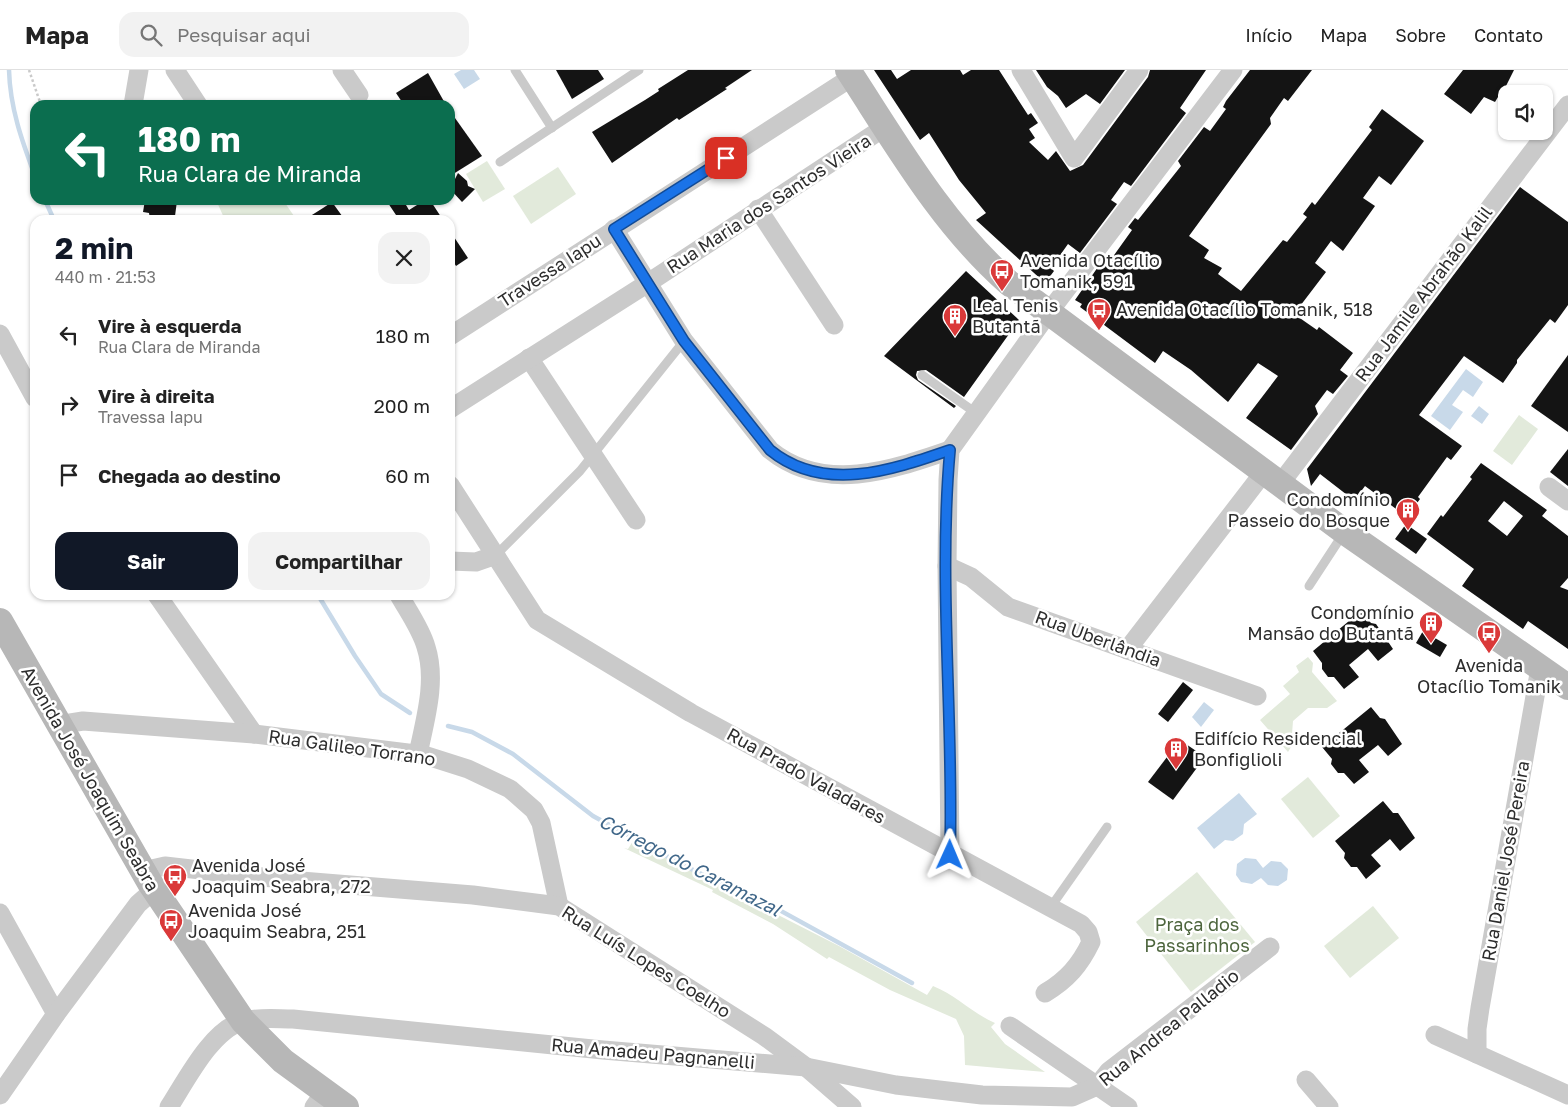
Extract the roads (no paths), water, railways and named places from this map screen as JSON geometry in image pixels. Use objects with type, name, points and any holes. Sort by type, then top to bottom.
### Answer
[{"type":"street","points":[[134,100],[138,70]]},
{"type":"street","points":[[175,70],[195,100]]},
{"type":"street","points":[[342,70],[359,95]]},
{"type":"street","points":[[1021,70],[1074,158],[1139,70]]},
{"type":"street","points":[[950,855],[947,566],[950,450],[1049,312],[1233,70]]},
{"type":"street","points":[[850,73],[938,206],[979,256],[1009,283],[1344,532],[1568,687]]},
{"type":"street","name":"Travessa Iapu","points":[[455,333],[850,73]]},
{"type":"street","name":"Rua Jamile Abrahão Kalil","points":[[1127,650],[1272,478],[1568,105]]},
{"type":"street","name":"Rua Maria dos Santos Vieira","points":[[455,406],[648,283],[885,127]]},
{"type":"street","points":[[758,209],[834,326]]},
{"type":"street","points":[[614,229],[684,341],[770,450],[782,460],[809,470],[846,476],[895,469],[950,450]]},
{"type":"street","points":[[0,334],[30,389]]},
{"type":"street","points":[[530,358],[592,456],[636,520]]},
{"type":"street","points":[[1549,487],[1568,501]]},
{"type":"street","points":[[455,493],[496,555],[476,562],[455,561]]},
{"type":"street","name":"Rua Prado Valadares","points":[[496,555],[537,620],[691,713],[950,855],[1081,924],[1088,932],[1091,942],[1086,953],[1064,982],[1044,993]]},
{"type":"street","name":"Rua Uberlândia","points":[[947,566],[971,577],[1008,607],[1257,696]]},
{"type":"street","points":[[160,600],[254,734]]},
{"type":"street","points":[[402,600],[423,637],[430,664],[431,680],[428,706],[418,754]]},
{"type":"street","name":"Avenida José Joaquim Seabra","points":[[0,621],[7,648],[58,725],[148,881],[243,1021],[319,1100],[346,1107]]},
{"type":"street","name":"Rua Daniel José Pereira","points":[[1477,1054],[1477,1029],[1480,1008],[1540,668]]},
{"type":"street","name":"Rua Galileo Torrano","points":[[58,725],[83,721],[254,734],[418,754],[442,760],[510,789],[534,810],[541,823],[559,906]]},
{"type":"street","name":"Rua Luís Lopes Coelho","points":[[148,881],[165,866],[289,880],[473,894],[559,906],[764,1036],[806,1067],[852,1107]]},
{"type":"street","points":[[0,1095],[56,1014],[138,904],[148,881]]},
{"type":"street","points":[[0,914],[56,1014]]},
{"type":"street","name":"Rua Andrea Palladio","points":[[1062,1098],[1081,1094],[1097,1086],[1109,1071],[1270,947]]},
{"type":"street","name":"Rua Amadeu Pagnanelli","points":[[243,1021],[293,1019],[603,1050],[806,1067],[896,1085],[982,1095],[1062,1098]]},
{"type":"street","points":[[168,1107],[212,1042],[224,1030],[243,1021]]},
{"type":"street","points":[[1010,1026],[1128,1107]]},
{"type":"street","points":[[1436,1035],[1568,1095]]},
{"type":"street","points":[[1306,1080],[1329,1107]]},
{"type":"lane","points":[[515,70],[552,128]]},
{"type":"lane","points":[[500,162],[639,70]]},
{"type":"lane","points":[[496,555],[592,456],[684,341]]},
{"type":"lane","points":[[922,375],[976,413]]},
{"type":"lane","points":[[1309,586],[1344,532]]},
{"type":"lane","points":[[1050,908],[1107,827]]},
{"type":"water","points":[[461,70],[474,70],[480,79],[464,89],[454,74]]},
{"type":"water","points":[[1466,369],[1483,382],[1473,397],[1463,390],[1452,405],[1463,412],[1450,430],[1431,416]]},
{"type":"water","points":[[1479,406],[1489,414],[1482,424],[1471,416]]},
{"type":"water","points":[[1204,702],[1214,710],[1201,727],[1192,717]]},
{"type":"water","points":[[1239,793],[1257,814],[1244,824],[1243,834],[1233,841],[1225,840],[1214,849],[1197,828]]},
{"type":"water","points":[[1245,858],[1256,859],[1263,868],[1271,861],[1281,862],[1288,869],[1287,880],[1278,886],[1268,885],[1261,878],[1252,884],[1241,882],[1236,875],[1237,864]]},
{"type":"waterway","name":"Córrego do Caramazal","points":[[9,70],[14,111],[30,162]]},
{"type":"waterway","name":"Córrego do Caramazal","points":[[47,205],[52,215]]},
{"type":"waterway","name":"Córrego do Caramazal","points":[[321,600],[381,694],[410,713]]},
{"type":"waterway","name":"Córrego do Caramazal","points":[[448,726],[472,732],[513,754],[593,816],[683,865],[722,884],[752,895],[912,983]]},
{"type":"place","name":"Avenida Otacílio Tomanik, 591","points":[[1002,292]]},
{"type":"place","name":"Avenida Otacílio Tomanik, 518","points":[[1099,331]]},
{"type":"place","name":"Leal Tenis Butantã","points":[[955,337]]},
{"type":"place","name":"Condomínio Passeio do Bosque","points":[[1408,531]]},
{"type":"place","name":"Condomínio Mansão do Butantã","points":[[1431,644]]},
{"type":"place","name":"Avenida Otacílio Tomanik","points":[[1489,654]]},
{"type":"place","name":"Edifício Residencial Bonfiglioli","points":[[1176,770]]},
{"type":"place","name":"Avenida José Joaquim Seabra, 272","points":[[175,897]]},
{"type":"place","name":"Avenida José Joaquim Seabra, 251","points":[[171,942]]},
{"type":"park label","name":"Praça dos Passarinhos","points":[[1197,935]]}]
